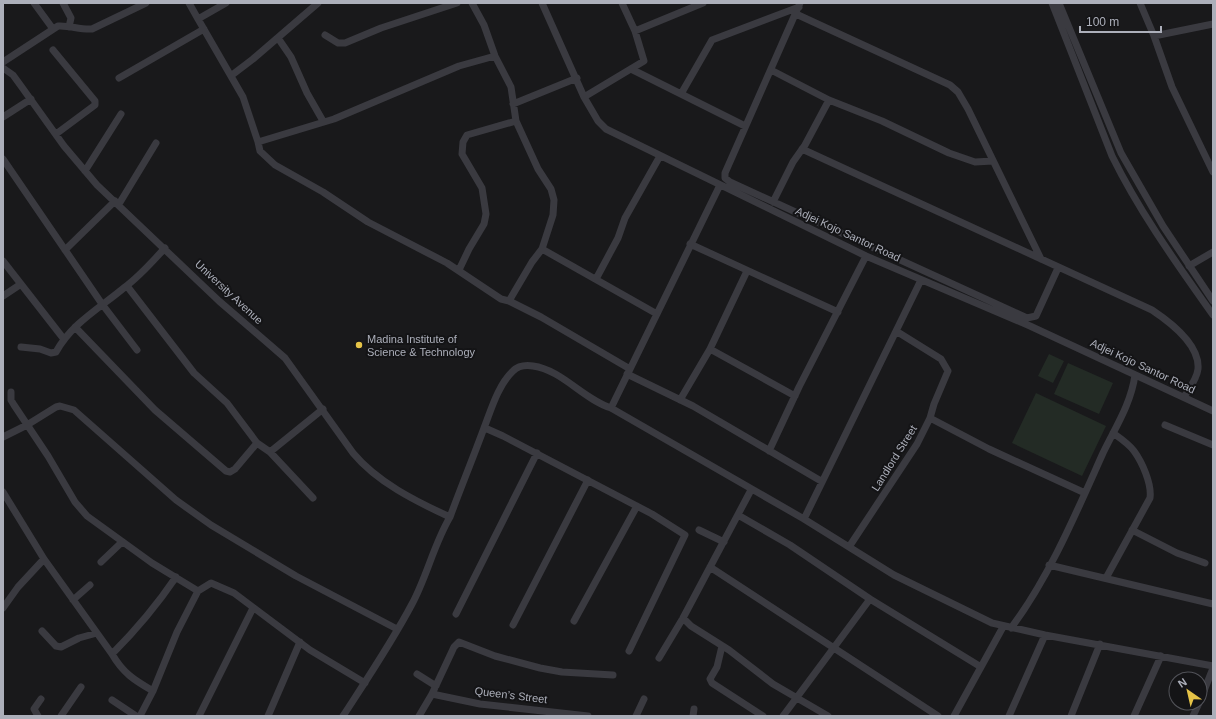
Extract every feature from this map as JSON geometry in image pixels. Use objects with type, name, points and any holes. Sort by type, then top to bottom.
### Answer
[{"type":"street","points":[[34,3],[53,29]]},
{"type":"street","points":[[63,3],[71,18],[69,26]]},
{"type":"street","points":[[3,62],[58,26],[69,26],[82,30],[92,29],[134,6],[146,3]]},
{"type":"street","points":[[189,3],[232,75],[243,97],[260,151],[275,165],[322,192],[368,222],[417,246],[459,270],[501,299],[509,301],[821,481]]},
{"type":"street","points":[[198,19],[226,3]]},
{"type":"street","points":[[232,75],[318,3]]},
{"type":"street","points":[[325,35],[338,43],[345,43],[381,28],[457,3]]},
{"type":"street","points":[[472,3],[484,25],[494,56],[511,87],[516,122],[538,169],[551,189],[554,200],[553,215],[542,249],[532,262],[509,301]]},
{"type":"street","name":"Adjei Kojo Santor Road","points":[[542,3],[577,78],[584,97],[598,121],[606,129],[866,256],[1030,326],[1213,411]]},
{"type":"street","points":[[584,97],[644,61],[635,31],[622,3]]},
{"type":"street","points":[[635,31],[703,3]]},
{"type":"street","points":[[1052,3],[1100,126],[1122,176],[1154,230],[1213,315]]},
{"type":"street","points":[[1059,3],[1116,142],[1138,185],[1213,301]]},
{"type":"street","points":[[1140,3],[1154,36],[1172,87],[1213,172]]},
{"type":"street","points":[[800,5],[745,126],[725,173],[725,178],[730,182],[773,202],[1027,318],[1036,316],[1058,268]]},
{"type":"street","points":[[681,94],[712,40],[800,5]]},
{"type":"street","points":[[796,14],[950,85],[963,99],[1041,259]]},
{"type":"street","points":[[1154,36],[1213,24]]},
{"type":"street","points":[[119,78],[204,29]]},
{"type":"street","points":[[278,38],[291,57],[307,93],[323,122]]},
{"type":"street","points":[[53,50],[95,101],[95,105],[56,134]]},
{"type":"street","points":[[258,142],[323,122],[378,101],[459,66],[494,56]]},
{"type":"street","name":"University Avenue","points":[[3,62],[85,171],[227,307],[285,358],[323,409],[353,453],[372,473],[417,500],[450,517]]},
{"type":"street","points":[[631,69],[745,126]]},
{"type":"street","points":[[771,70],[828,100],[882,121],[949,153],[975,162],[993,161]]},
{"type":"street","points":[[513,104],[577,78]]},
{"type":"street","points":[[3,117],[30,99]]},
{"type":"street","points":[[773,202],[793,162],[802,149],[828,100]]},
{"type":"street","points":[[85,171],[120,114]]},
{"type":"street","points":[[459,270],[468,249],[484,224],[486,214],[482,188],[462,154],[463,142],[467,135],[516,122]]},
{"type":"street","points":[[65,250],[117,202],[156,143]]},
{"type":"street","points":[[802,149],[1152,310],[1168,321],[1185,338],[1196,357],[1198,369],[1195,378],[1184,397]]},
{"type":"street","points":[[596,279],[618,238],[625,218],[660,156]]},
{"type":"street","points":[[3,159],[102,304],[137,350]]},
{"type":"street","points":[[611,408],[720,185]]},
{"type":"street","points":[[690,244],[838,312]]},
{"type":"street","points":[[20,347],[40,348],[54,353],[63,338],[102,304],[127,286],[148,268],[164,248]]},
{"type":"street","points":[[542,249],[657,314]]},
{"type":"street","points":[[1189,266],[1213,252]]},
{"type":"street","points":[[769,451],[795,396],[866,256]]},
{"type":"street","points":[[3,261],[63,338]]},
{"type":"street","points":[[680,400],[710,349],[747,271]]},
{"type":"street","points":[[804,519],[821,481],[921,280]]},
{"type":"street","points":[[3,296],[22,284]]},
{"type":"street","points":[[127,286],[194,373],[227,403],[257,443],[270,452],[313,498]]},
{"type":"street","points":[[75,327],[155,410],[226,471],[235,469],[257,443]]},
{"type":"street","name":"Landlord Street","points":[[849,547],[917,444],[930,418],[934,404],[948,371],[941,359],[896,331]]},
{"type":"street","points":[[710,349],[795,396]]},
{"type":"street","points":[[343,716],[365,683],[424,580],[441,532],[450,517],[503,385],[513,371],[522,366],[533,366],[549,372],[592,399],[611,408],[751,490],[804,519],[894,574],[1003,627],[1100,644],[1213,667],[1208,680]]},
{"type":"street","points":[[1011,628],[1027,606],[1085,493],[1128,405],[1134,388],[1135,375]]},
{"type":"street","points":[[11,392],[11,400],[75,502],[87,516],[122,542],[198,591]]},
{"type":"street","points":[[3,437],[27,425],[56,407],[60,406],[74,410],[176,500],[211,526],[296,576],[397,629]]},
{"type":"street","points":[[270,452],[323,409]]},
{"type":"street","points":[[930,418],[988,449],[1085,493]]},
{"type":"street","points":[[1165,426],[1213,445]]},
{"type":"street","points":[[485,428],[637,506],[685,535],[629,651]]},
{"type":"street","points":[[1106,578],[1150,498],[1146,477],[1134,451],[1113,433]]},
{"type":"street","points":[[456,614],[537,454]]},
{"type":"street","points":[[513,625],[588,480]]},
{"type":"street","points":[[659,658],[683,618],[751,490]]},
{"type":"street","points":[[3,492],[44,559],[126,674],[153,691]]},
{"type":"street","points":[[574,622],[637,506]]},
{"type":"street","points":[[738,515],[790,545],[870,598],[981,667]]},
{"type":"street","points":[[699,530],[724,542]]},
{"type":"street","points":[[1132,530],[1178,553],[1205,563]]},
{"type":"street","points":[[100,562],[122,542]]},
{"type":"street","points":[[3,608],[18,587],[44,559]]},
{"type":"street","points":[[1049,565],[1213,604]]},
{"type":"street","points":[[710,567],[938,716]]},
{"type":"street","points":[[112,654],[141,624],[176,577]]},
{"type":"street","points":[[140,716],[153,691],[177,632],[198,591],[212,583],[234,593],[300,642],[365,683]]},
{"type":"street","points":[[73,600],[90,584]]},
{"type":"street","points":[[783,716],[870,598]]},
{"type":"street","points":[[199,716],[253,608]]},
{"type":"street","points":[[683,618],[756,672],[796,698],[828,716]]},
{"type":"street","points":[[954,716],[1003,627]]},
{"type":"street","points":[[42,631],[56,646],[61,647],[79,638],[97,633]]},
{"type":"street","points":[[1009,716],[1044,635]]},
{"type":"street","points":[[268,716],[300,642]]},
{"type":"street","points":[[419,716],[432,694],[454,647],[459,642],[495,656],[540,668],[562,672],[613,675]]},
{"type":"street","points":[[1071,716],[1100,644]]},
{"type":"street","points":[[722,646],[717,666],[710,679],[712,683],[763,716]]},
{"type":"street","points":[[1134,716],[1161,656]]},
{"type":"street","points":[[417,674],[436,686]]},
{"type":"street","points":[[61,716],[80,687]]},
{"type":"street","name":"Queen’s Street","points":[[432,694],[480,704],[535,708],[588,716]]},
{"type":"street","points":[[636,716],[644,699]]},
{"type":"street","points":[[38,716],[34,709],[41,700]]},
{"type":"street","points":[[112,700],[136,716]]},
{"type":"shaded area","points":[[1049,354],[1064,361],[1053,383],[1038,376]]},
{"type":"shaded area","points":[[1068,363],[1113,383],[1099,414],[1054,394]]},
{"type":"shaded area","points":[[1036,393],[1106,426],[1082,476],[1012,443]]},
{"type":"place","name":"Madina Institute of Science & Technology","points":[[359,345]]}]
